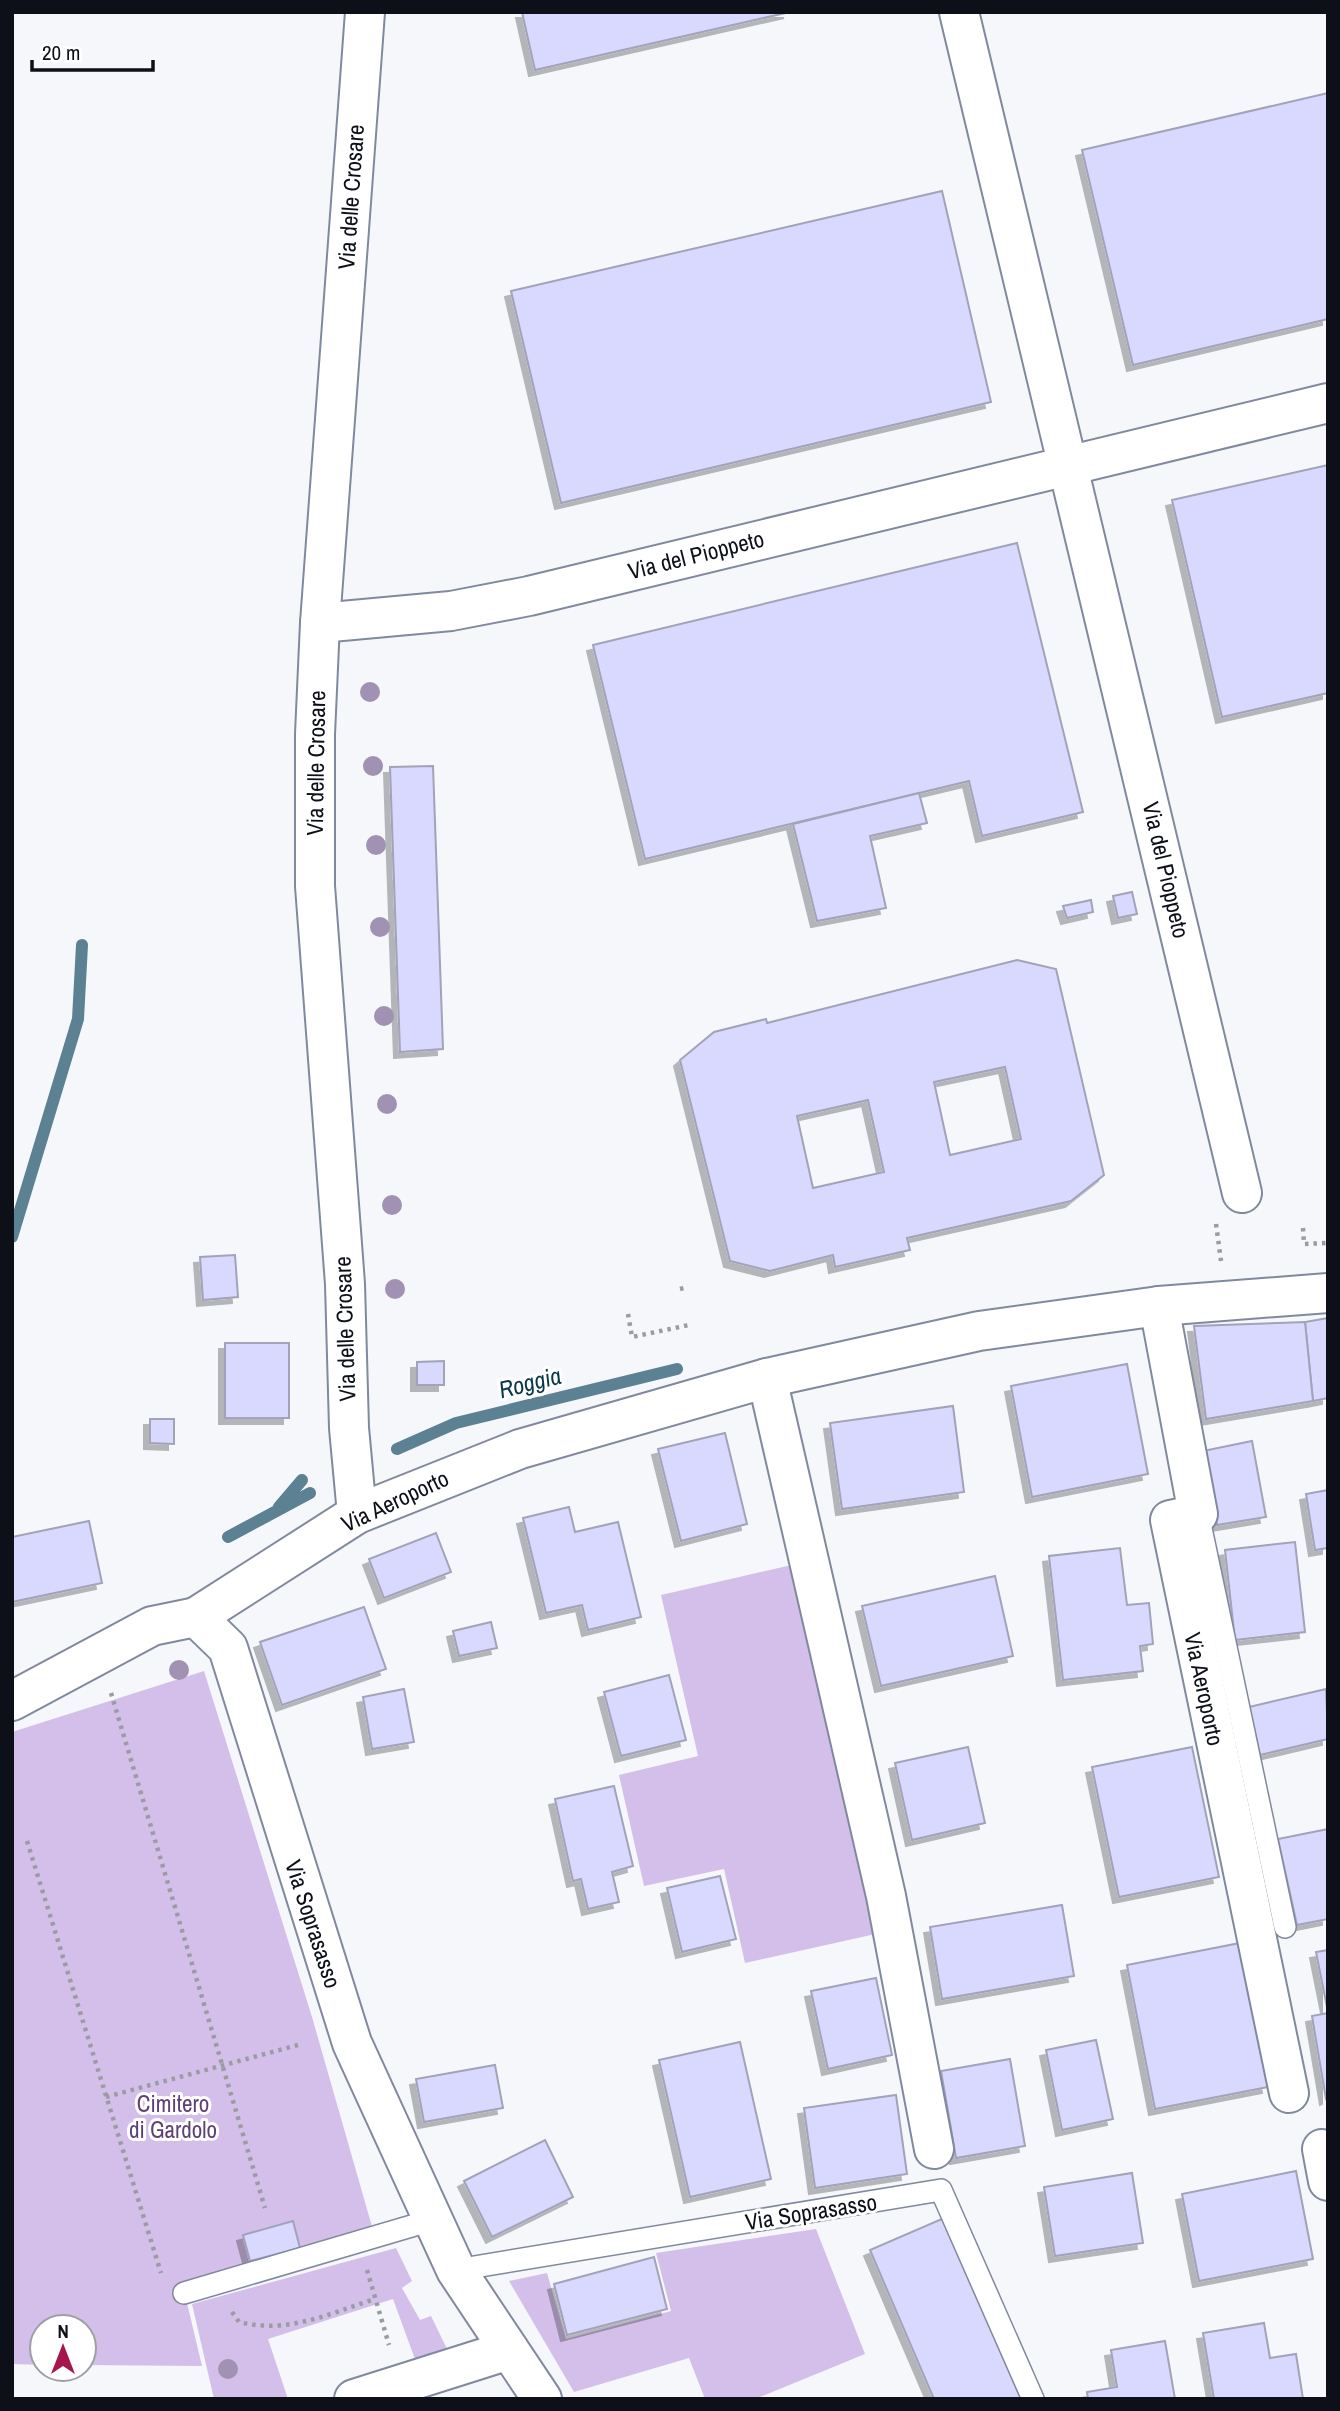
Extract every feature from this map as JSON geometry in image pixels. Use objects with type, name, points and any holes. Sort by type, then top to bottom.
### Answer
[{"type":"street","name":"Via delle Crosare","points":[[356,1514],[349,1428],[345,1284],[315,886],[315,734],[320,623],[365,12]]},
{"type":"street","name":"Via del Pioppeto","points":[[959,12],[1069,466],[1228,1203]]},
{"type":"street","name":"Via del Pioppeto","points":[[320,623],[450,611],[529,596],[1328,403]]},
{"type":"street","name":"Via Aeroporto","points":[[12,1701],[152,1626],[196,1617],[356,1514],[520,1449],[767,1378],[979,1331],[1159,1306],[1328,1293]]},
{"type":"street","points":[[1159,1306],[1198,1514]]},
{"type":"street","points":[[767,1378],[886,1896],[933,2148]]},
{"type":"street","name":"Via Aeroporto","points":[[1198,1514],[1170,1520],[1289,2093]]},
{"type":"street","name":"Via Soprasasso","points":[[196,1617],[228,1648],[352,2043],[456,2270],[541,2399]]},
{"type":"street","points":[[354,2399],[509,2350]]},
{"type":"lane","points":[[1198,1514],[1285,1927]]},
{"type":"lane","name":"Via Soprasasso","points":[[456,2270],[941,2190],[1033,2399]]},
{"type":"lane","points":[[184,2293],[432,2220]]},
{"type":"path","points":[[1221,1261],[1228,1203]]},
{"type":"path","points":[[1303,1228],[1304,1244],[1328,1243]]},
{"type":"path","points":[[680,1289],[688,1287]]},
{"type":"path","points":[[628,1314],[632,1337],[689,1325]]},
{"type":"path","points":[[97,1656],[114,1699],[265,2208]]},
{"type":"path","points":[[27,1841],[169,2298],[184,2293]]},
{"type":"path","points":[[106,2097],[298,2045]]},
{"type":"path","points":[[358,2242],[401,2384]]},
{"type":"path","points":[[222,2282],[229,2308],[239,2322],[261,2327],[285,2327],[375,2299]]},
{"type":"green space","points":[[796,1564],[880,1933],[745,1963],[724,1869],[644,1886],[619,1775],[698,1756],[661,1595]]},
{"type":"green space","name":"Cimitero di Gardolo","points":[[204,1671],[312,2017],[373,2230],[182,2282],[202,2366],[98,2365],[98,2313],[28,2313],[28,2365],[12,2364],[12,1732]]},
{"type":"green space","points":[[816,2229],[865,2354],[755,2399],[705,2399],[689,2358],[574,2392],[509,2281],[547,2273],[566,2339],[671,2311],[656,2253]]},
{"type":"green space","points":[[396,2248],[412,2281],[402,2288],[420,2320],[431,2316],[448,2351],[416,2362],[393,2299],[268,2339],[288,2399],[214,2399],[192,2304]]},
{"type":"building","points":[[522,12],[790,12],[535,70]]},
{"type":"building","points":[[1328,93],[1328,319],[1133,365],[1082,150]]},
{"type":"building","points":[[942,191],[991,402],[561,503],[511,291]]},
{"type":"building","points":[[1328,465],[1328,693],[1222,717],[1172,500]]},
{"type":"building","points":[[1017,543],[1083,812],[982,836],[969,781],[645,859],[593,645]]},
{"type":"building","points":[[433,766],[443,1049],[400,1052],[390,767]]},
{"type":"building","points":[[919,793],[927,823],[870,836],[886,908],[817,921],[793,824]]},
{"type":"building","points":[[1132,892],[1137,914],[1118,918],[1113,896]]},
{"type":"building","points":[[1091,900],[1093,912],[1067,918],[1063,906]]},
{"type":"building","points":[[1017,960],[1056,969],[1104,1175],[1071,1201],[907,1238],[910,1250],[835,1267],[833,1255],[770,1271],[730,1261],[680,1060],[714,1032],[766,1019],[767,1023]],"holes":[[[1005,1067],[1021,1139],[950,1155],[934,1082]],[[868,1100],[884,1172],[813,1188],[797,1116]]]},
{"type":"building","points":[[235,1255],[238,1297],[203,1300],[200,1257]]},
{"type":"building","points":[[1328,1318],[1328,1398],[1313,1401],[1305,1322]]},
{"type":"building","points":[[1305,1322],[1313,1401],[1206,1419],[1194,1326]]},
{"type":"building","points":[[225,1343],[289,1343],[289,1418],[225,1418]]},
{"type":"building","points":[[444,1361],[444,1385],[417,1385],[417,1362]]},
{"type":"building","points":[[1127,1364],[1148,1474],[1032,1497],[1011,1386]]},
{"type":"building","points":[[953,1406],[964,1492],[842,1509],[830,1423]]},
{"type":"building","points":[[150,1419],[174,1419],[174,1444],[150,1443]]},
{"type":"building","points":[[725,1433],[747,1524],[681,1541],[658,1449]]},
{"type":"building","points":[[1252,1441],[1266,1517],[1217,1525],[1203,1451]]},
{"type":"building","points":[[1328,1490],[1328,1548],[1315,1550],[1306,1494]]},
{"type":"building","points":[[569,1507],[575,1532],[618,1522],[641,1617],[588,1630],[582,1605],[546,1613],[523,1518]]},
{"type":"building","points":[[89,1521],[102,1583],[12,1602],[12,1537]]},
{"type":"building","points":[[436,1533],[451,1572],[384,1598],[369,1559]]},
{"type":"building","points":[[1295,1542],[1305,1632],[1235,1640],[1225,1550]]},
{"type":"building","points":[[1120,1548],[1127,1605],[1149,1603],[1153,1644],[1140,1646],[1143,1671],[1063,1680],[1049,1556]]},
{"type":"building","points":[[995,1576],[1013,1656],[881,1686],[862,1606]]},
{"type":"building","points":[[364,1607],[386,1669],[282,1705],[260,1642]]},
{"type":"building","points":[[491,1622],[497,1648],[459,1656],[453,1631]]},
{"type":"building","points":[[669,1675],[686,1740],[621,1756],[604,1692]]},
{"type":"building","points":[[404,1689],[414,1742],[372,1749],[363,1697]]},
{"type":"building","points":[[1326,1689],[1328,1739],[1260,1755],[1249,1707]]},
{"type":"building","points":[[968,1747],[985,1823],[912,1840],[895,1763]]},
{"type":"building","points":[[1192,1747],[1219,1877],[1119,1897],[1092,1767]]},
{"type":"building","points":[[614,1786],[633,1866],[612,1872],[619,1902],[588,1909],[581,1879],[573,1881],[555,1799]]},
{"type":"building","points":[[1328,1829],[1328,1919],[1297,1925],[1278,1839]]},
{"type":"building","points":[[720,1876],[736,1939],[682,1952],[667,1888]]},
{"type":"building","points":[[1062,1905],[1074,1976],[942,1999],[930,1927]]},
{"type":"building","points":[[1240,1943],[1268,2087],[1155,2109],[1127,1965]]},
{"type":"building","points":[[1328,1950],[1328,2012],[1316,1952]]},
{"type":"building","points":[[876,1978],[892,2055],[828,2069],[811,1991]]},
{"type":"building","points":[[1328,2013],[1328,2098],[1326,2099],[1312,2016]]},
{"type":"building","points":[[1096,2040],[1113,2119],[1062,2130],[1046,2050]]},
{"type":"building","points":[[740,2042],[771,2179],[690,2197],[659,2060]]},
{"type":"building","points":[[1010,2059],[1025,2146],[956,2158],[941,2071]]},
{"type":"building","points":[[495,2065],[503,2108],[424,2122],[416,2079]]},
{"type":"building","points":[[896,2095],[907,2174],[815,2188],[804,2108]]},
{"type":"building","points":[[545,2140],[573,2197],[492,2237],[464,2181]]},
{"type":"building","points":[[1296,2171],[1313,2259],[1199,2281],[1182,2194]]},
{"type":"building","points":[[1132,2173],[1143,2243],[1055,2256],[1044,2187]]},
{"type":"building","points":[[944,2218],[1021,2399],[934,2399],[870,2250]]},
{"type":"building","points":[[293,2221],[300,2248],[250,2261],[243,2235]]},
{"type":"building","points":[[654,2257],[667,2309],[567,2335],[554,2284]]},
{"type":"building","points":[[1264,2323],[1270,2358],[1296,2354],[1303,2399],[1214,2399],[1203,2333]]},
{"type":"building","points":[[1165,2341],[1175,2399],[1088,2399],[1087,2392],[1117,2387],[1111,2350]]},
{"type":"waterway","points":[[12,1237],[78,1019],[82,945]]},
{"type":"waterway","name":"Roggia","points":[[397,1449],[456,1423],[677,1369]]},
{"type":"waterway","points":[[279,1507],[302,1480]]},
{"type":"waterway","name":"Roggia","points":[[228,1537],[310,1493]]}]
